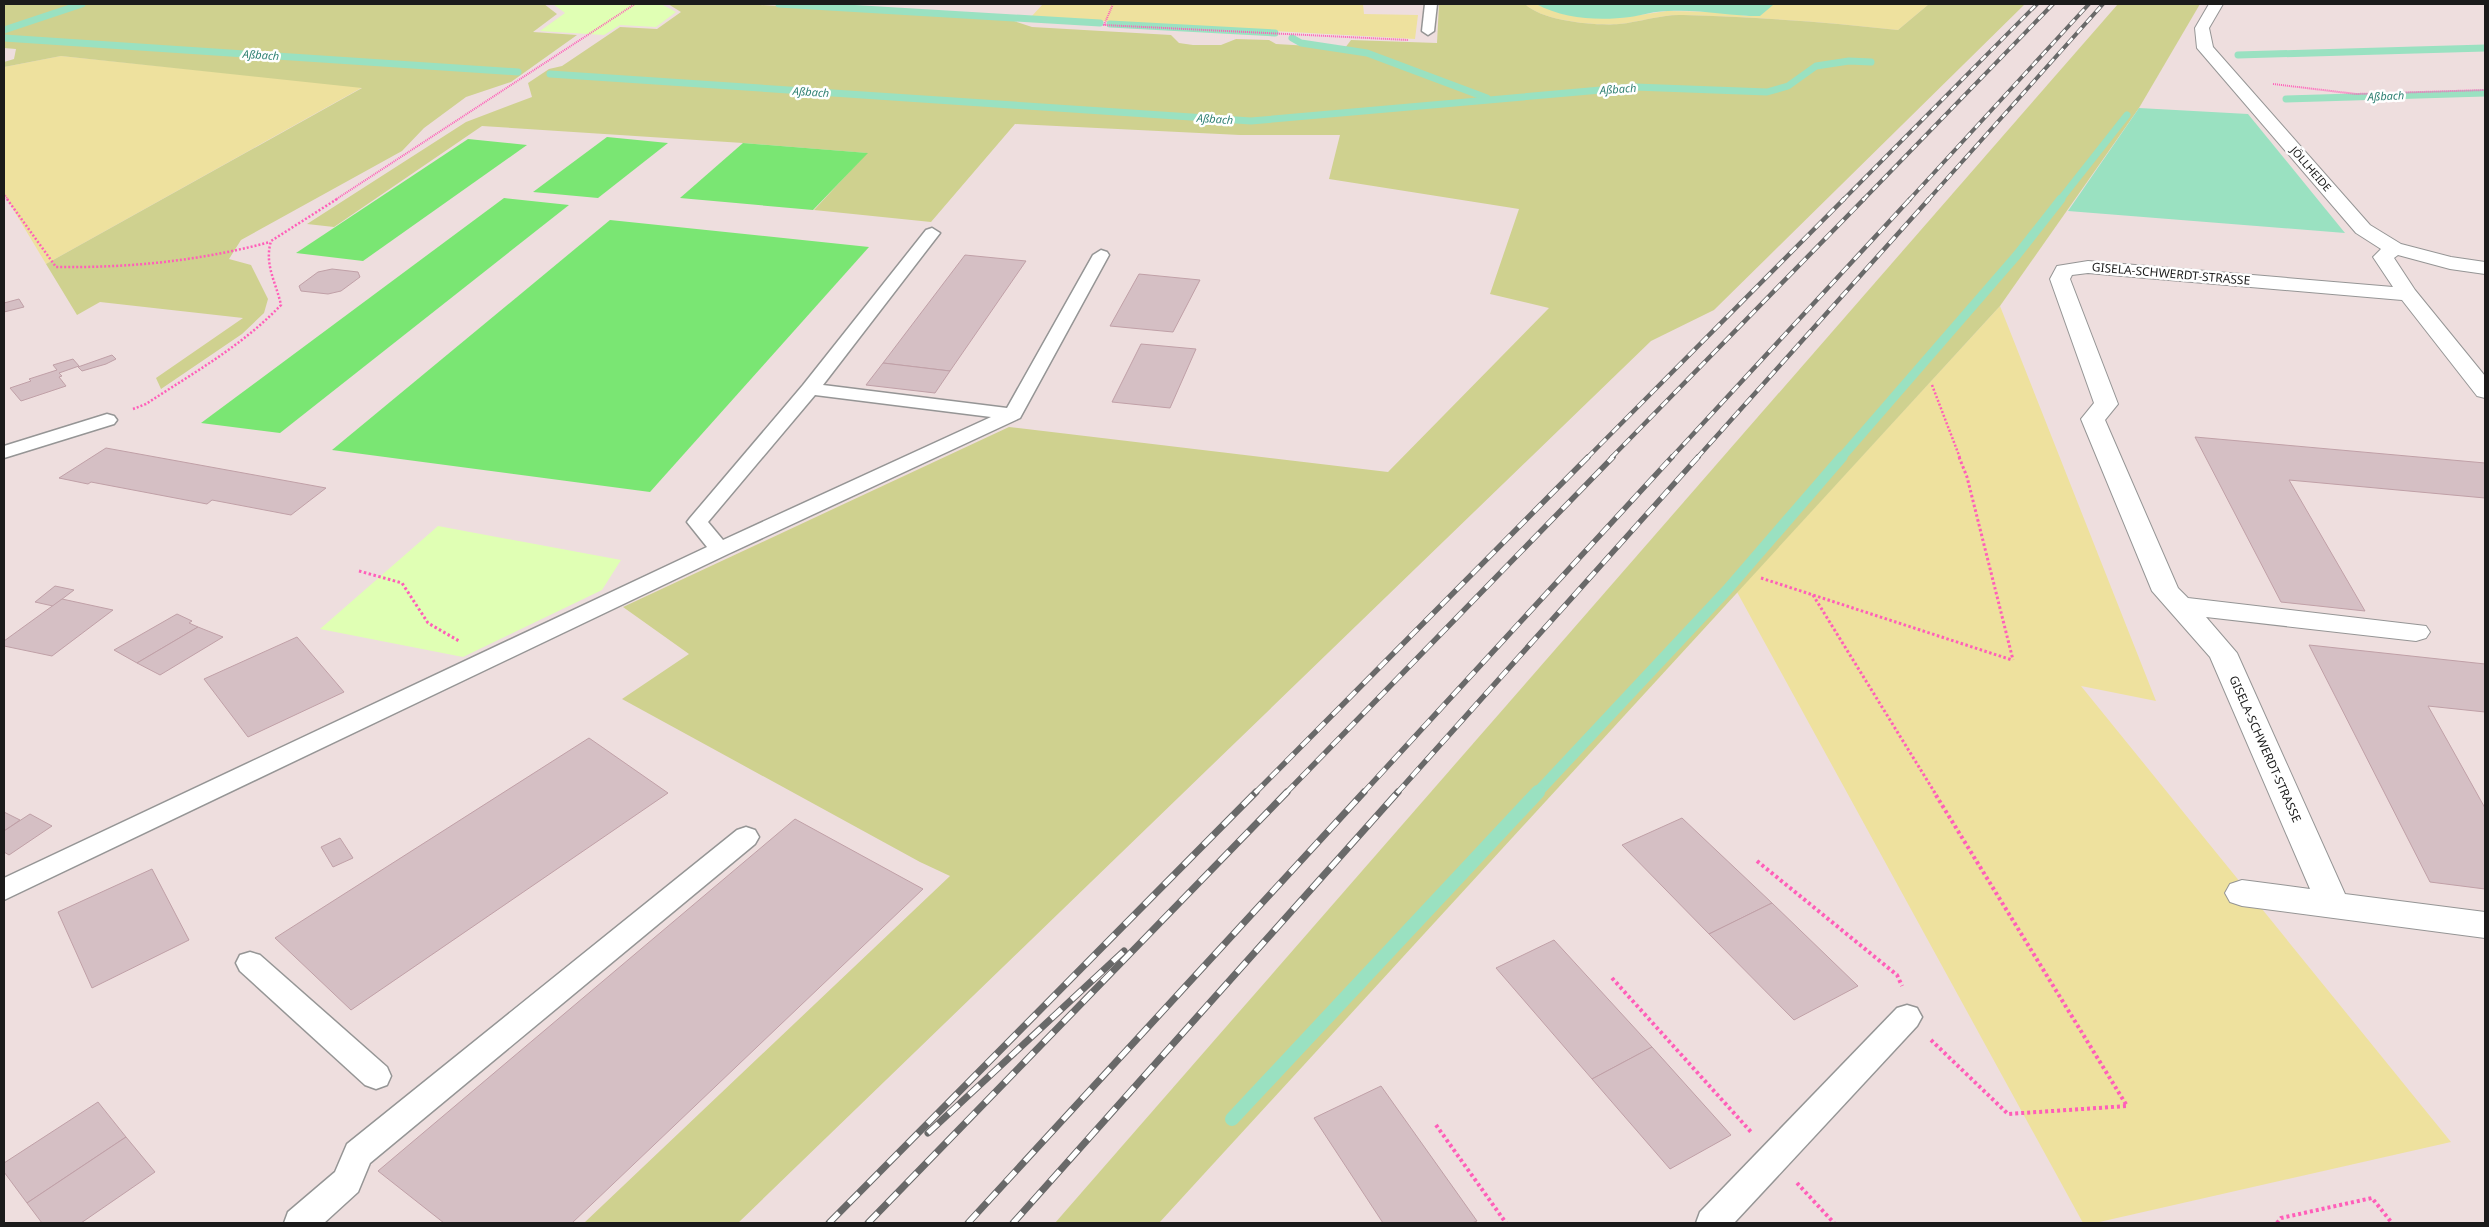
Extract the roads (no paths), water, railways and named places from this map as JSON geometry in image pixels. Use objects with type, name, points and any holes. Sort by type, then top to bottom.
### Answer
[{"type":"street","name":"JÖLLHEIDE","points":[[2216,4],[2202,28],[2205,48],[2363,229],[2394,248],[2450,263],[2485,268]]},
{"type":"street","points":[[2394,248],[2383,257],[2408,294],[2485,391]]},
{"type":"street","name":"GISELA-SCHWERDT-STRASSE","points":[[2334,904],[2223,653],[2166,591],[2093,420],[2106,404],[2060,279],[2064,270],[2088,267],[2408,294]]},
{"type":"street","points":[[2180,606],[2416,632]]},
{"type":"street","points":[[2242,893],[2485,925]]},
{"type":"lane","points":[[1428,31],[1431,4]]},
{"type":"lane","points":[[720,549],[697,522],[810,389],[932,233]]},
{"type":"lane","points":[[4,890],[720,549],[1013,414],[1101,255]]},
{"type":"lane","points":[[810,389],[1013,414]]},
{"type":"lane","points":[[4,452],[107,420]]},
{"type":"lane","points":[[300,1223],[347,1182],[358,1154],[746,837]]},
{"type":"lane","points":[[250,963],[376,1076]]},
{"type":"lane","points":[[1712,1223],[1907,1017]]},
{"type":"waterway","name":"Aßbach","points":[[4,30],[82,4]]},
{"type":"waterway","points":[[779,4],[1100,23]]},
{"type":"waterway","points":[[1110,24],[1275,33]]},
{"type":"waterway","name":"Aßbach","points":[[4,38],[518,72]]},
{"type":"waterway","points":[[1292,38],[1301,43],[1367,53],[1487,98]]},
{"type":"waterway","points":[[2238,55],[2485,48]]},
{"type":"waterway","name":"Aßbach","points":[[550,74],[1251,121],[1635,87],[1767,92],[1788,86],[1816,66],[1849,61],[1871,62]]},
{"type":"waterway","name":"Aßbach","points":[[2286,99],[2485,93]]},
{"type":"waterway","points":[[2060,200],[2127,115]]},
{"type":"waterway","points":[[1841,458],[2017,255],[2061,199]]},
{"type":"waterway","points":[[1537,793],[1727,590],[1842,457]]},
{"type":"waterway","points":[[1232,1119],[1538,792]]},
{"type":"railway","points":[[1843,200],[2037,4]]},
{"type":"railway","points":[[1863,200],[2053,4]]},
{"type":"railway","points":[[1909,200],[2089,4]]},
{"type":"railway","points":[[1928,200],[2103,4]]},
{"type":"railway","points":[[1587,458],[1844,199]]},
{"type":"railway","points":[[1611,458],[1864,199]]},
{"type":"railway","points":[[1671,458],[1910,199]]},
{"type":"railway","points":[[1697,458],[1929,199]]},
{"type":"railway","points":[[1255,793],[1588,457]]},
{"type":"railway","points":[[1286,793],[1613,457]]},
{"type":"railway","points":[[1363,793],[1672,457]]},
{"type":"railway","points":[[1397,793],[1698,457]]},
{"type":"railway","points":[[829,1223],[1256,792]]},
{"type":"railway","points":[[868,1223],[1287,792]]},
{"type":"railway","points":[[968,1223],[1364,792]]},
{"type":"railway","points":[[1013,1223],[1398,792]]},
{"type":"railway","points":[[928,1133],[1124,951]]}]
